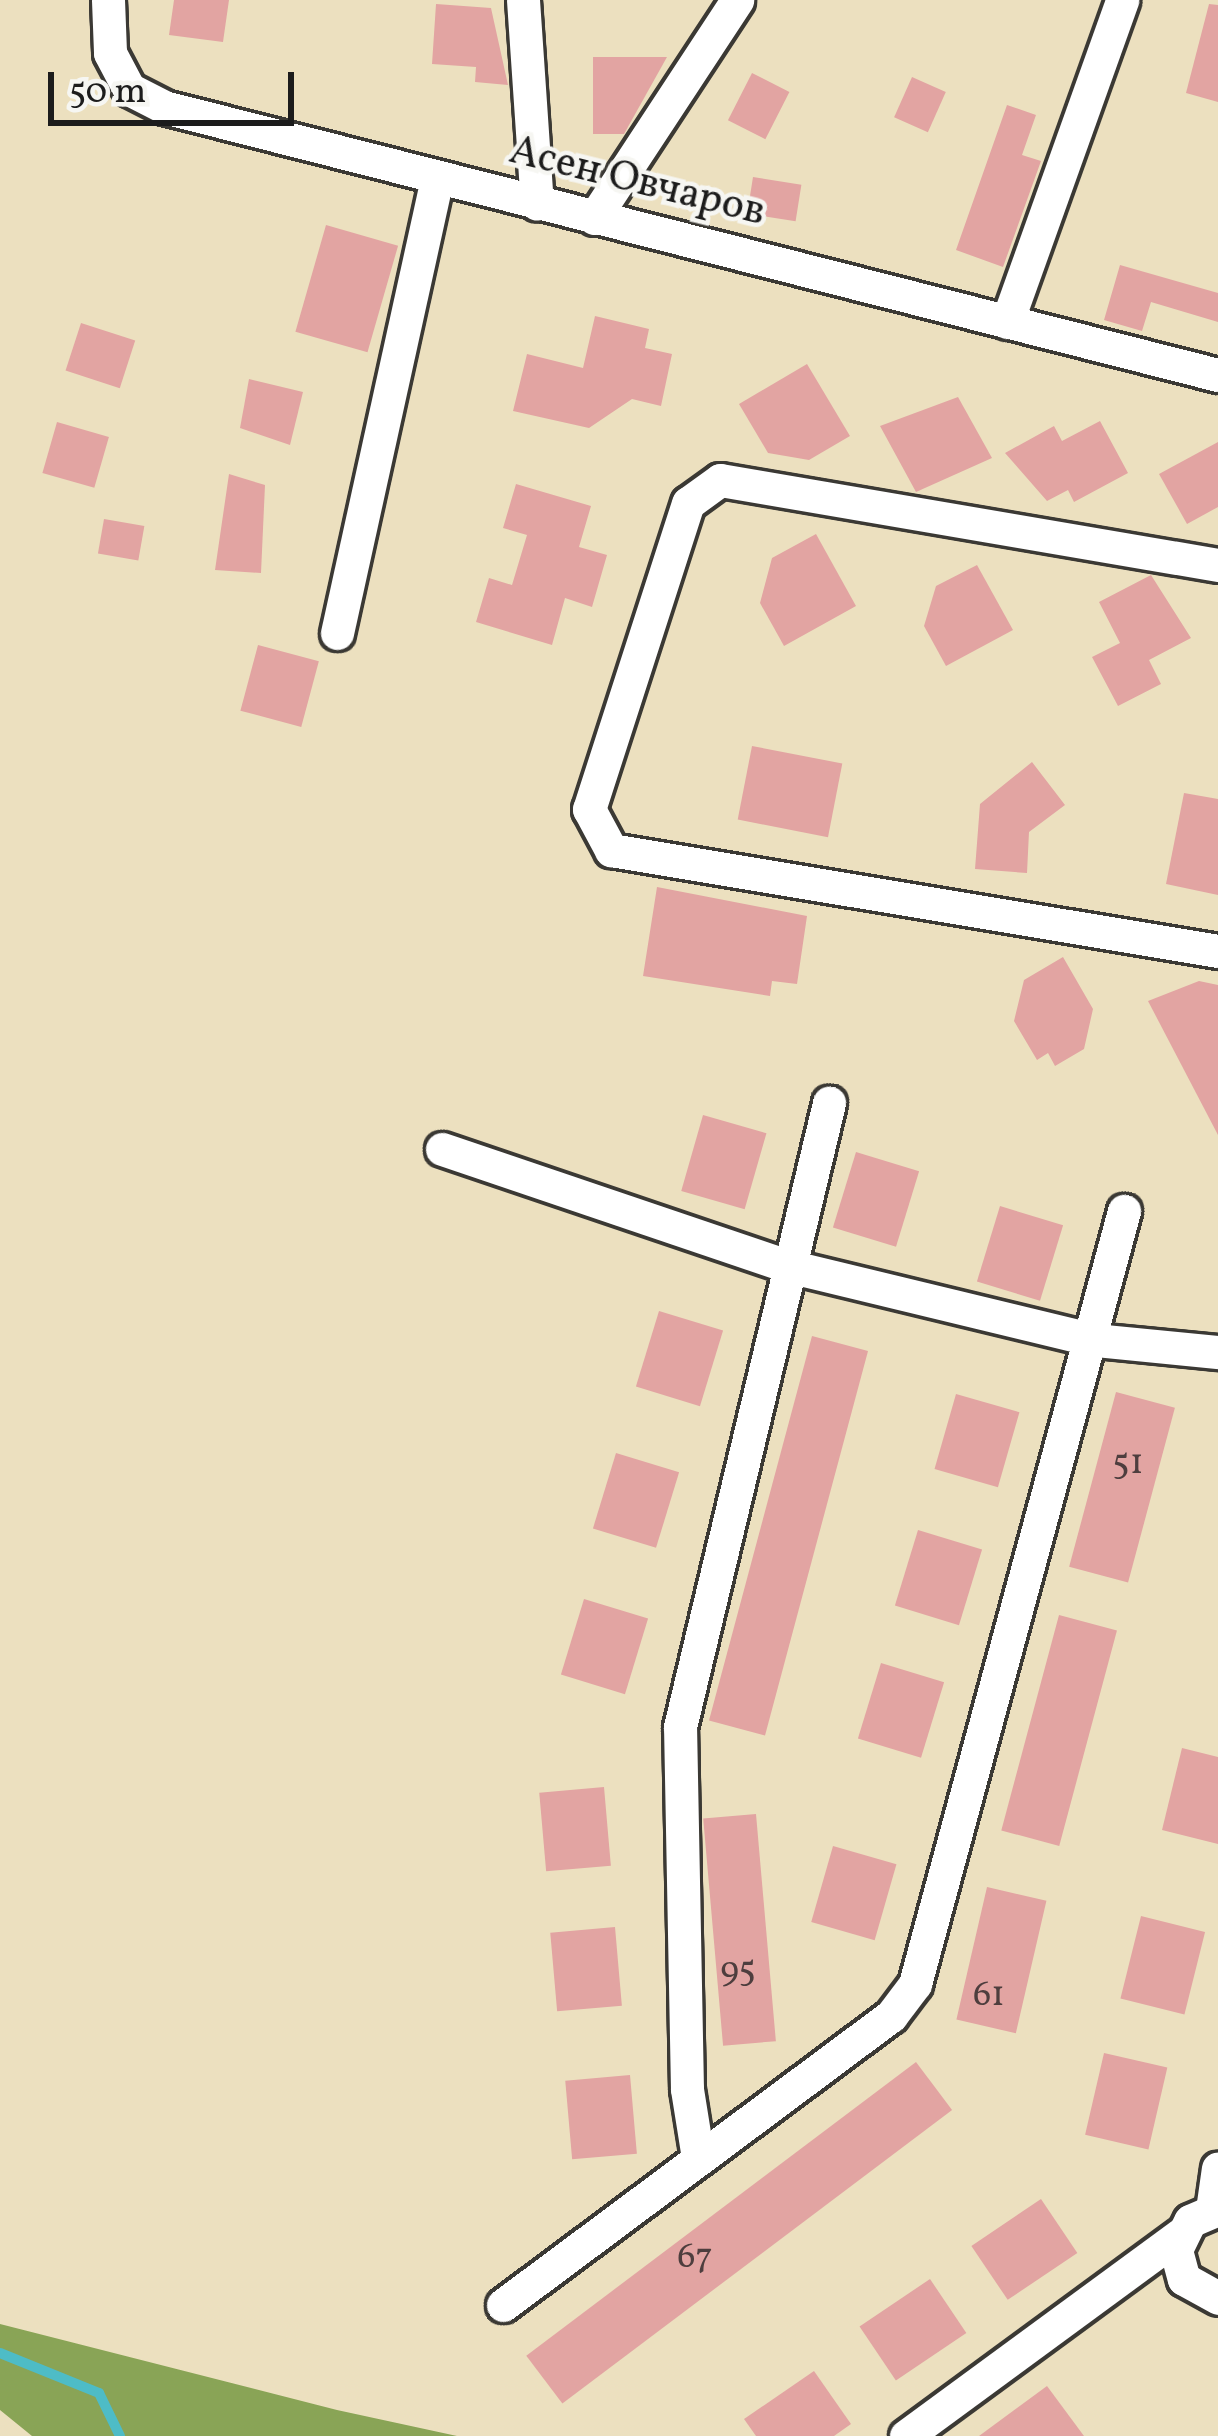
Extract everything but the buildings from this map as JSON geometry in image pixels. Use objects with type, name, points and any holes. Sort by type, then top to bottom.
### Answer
[{"type":"street","name":"Асен Овчаров","points":[[108,0],[110,53],[129,89],[437,178],[1218,375]]},
{"type":"street","points":[[523,0],[537,204]]},
{"type":"street","points":[[594,218],[737,0]]},
{"type":"street","points":[[1007,322],[1122,0]]},
{"type":"street","points":[[338,633],[437,178]]},
{"type":"street","points":[[1218,566],[720,480],[688,503],[589,808],[611,850],[1218,951]]},
{"type":"street","points":[[698,2158],[674,1783],[784,1265],[829,1103]]},
{"type":"street","points":[[442,1149],[784,1265],[1095,1340],[1218,1352]]},
{"type":"street","points":[[502,2305],[891,2016],[915,1984],[1095,1340],[1124,1211]]},
{"type":"street","points":[[906,2436],[1215,2210],[1218,2168]]},
{"type":"street","points":[[1180,2235],[1184,2279]]},
{"type":"street","points":[[1099,2293],[1184,2279],[1218,2299]]},
{"type":"green space","points":[[0,2324],[457,2436],[32,2436],[0,2410]]},
{"type":"waterway","points":[[0,2353],[99,2393],[120,2436]]}]
